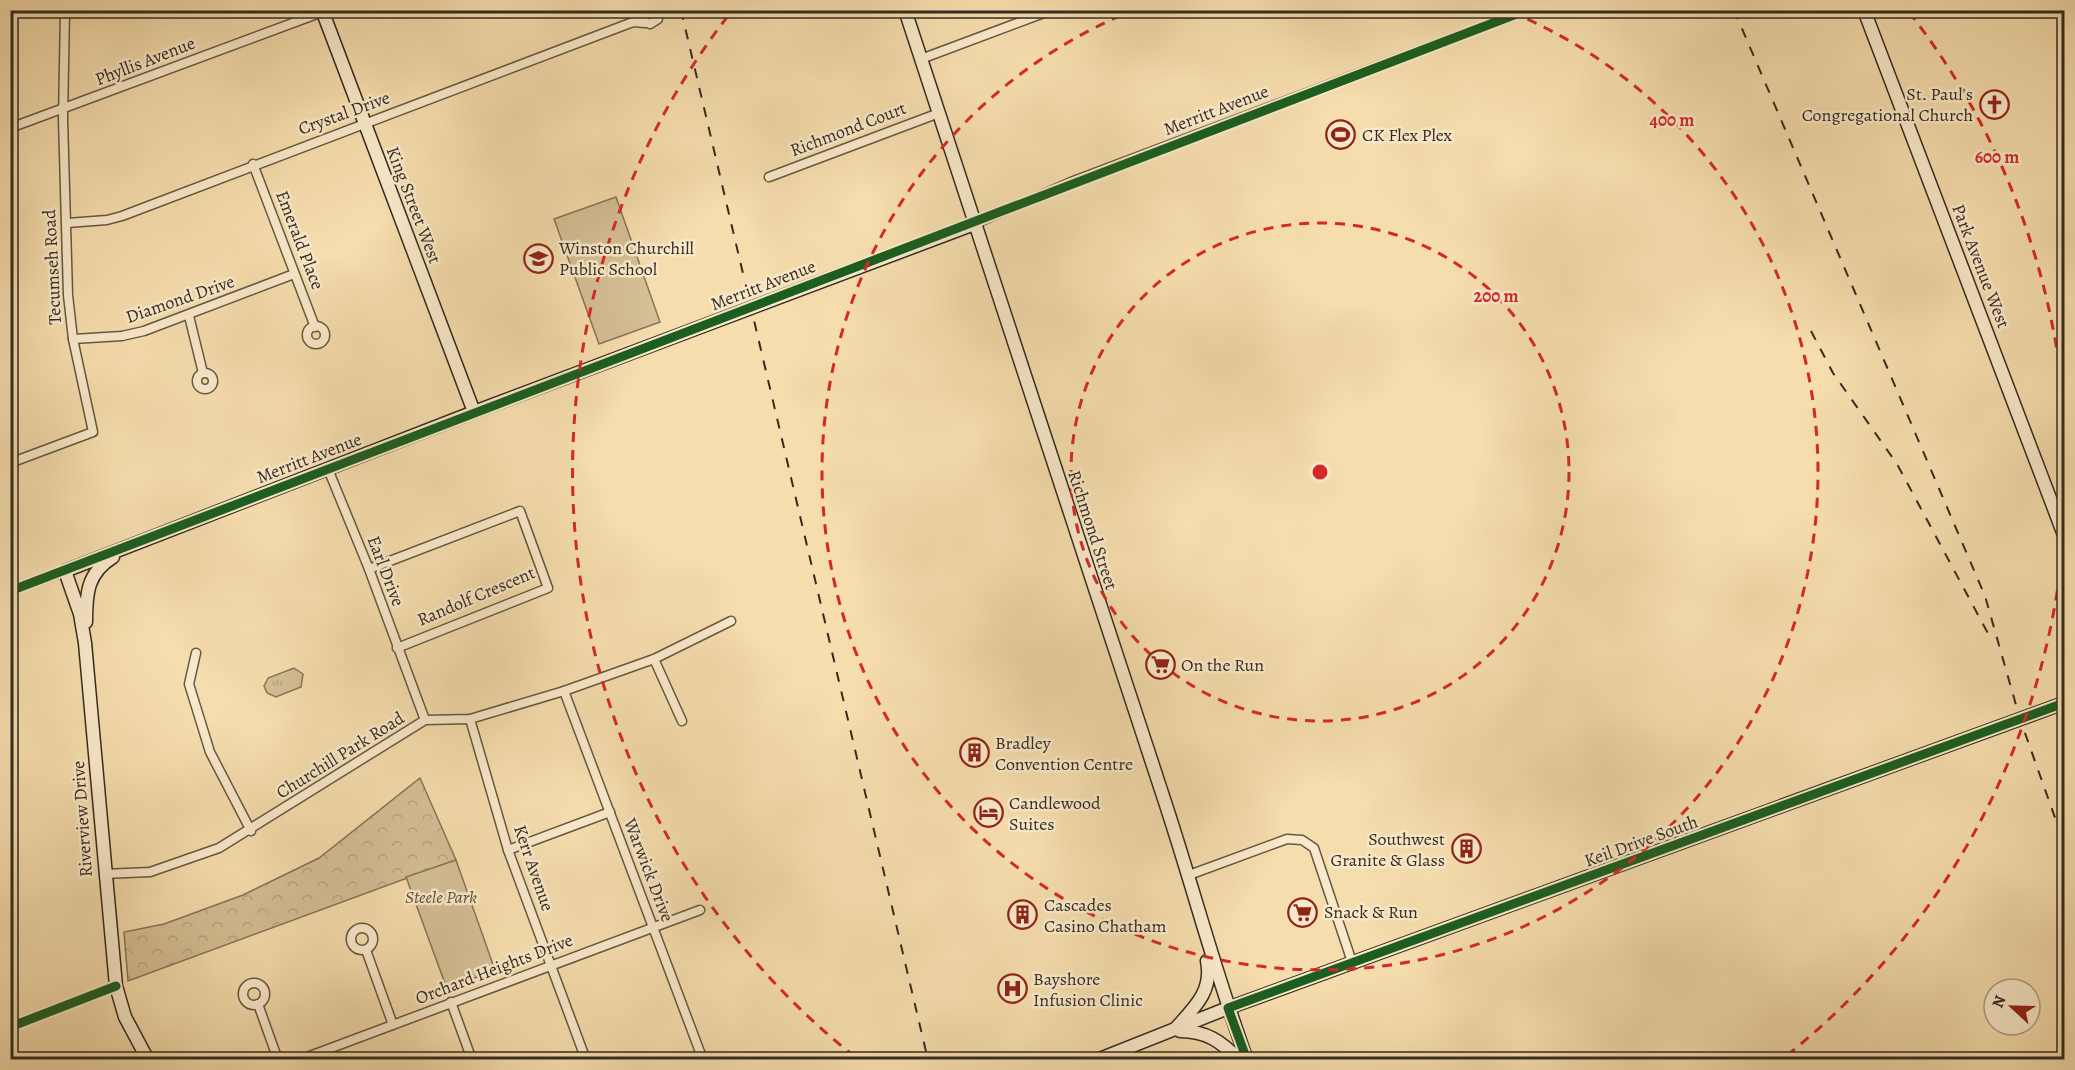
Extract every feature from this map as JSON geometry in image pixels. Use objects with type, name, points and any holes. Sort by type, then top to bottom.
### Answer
[{"type":"street","name":"Tecumseh Road","points":[[10,463],[93,432],[73,339],[63,109],[65,10]]},
{"type":"street","points":[[630,23],[640,10]]},
{"type":"street","points":[[640,10],[640,18],[645,24],[657,21],[658,10]]},
{"type":"street","name":"Richmond Street","points":[[904,10],[977,223],[1109,639],[1189,875],[1204,936],[1247,1059]]},
{"type":"street","points":[[921,58],[1052,10]]},
{"type":"street","name":"Merritt Avenue","points":[[10,591],[474,412],[977,223],[1071,182],[1527,10]]},
{"type":"street","name":"Park Avenue West","points":[[1864,10],[2064,535]]},
{"type":"street","name":"Phyllis Avenue","points":[[10,128],[323,11]]},
{"type":"street","name":"King Street West","points":[[323,11],[363,123],[474,412]]},
{"type":"street","name":"Crystal Drive","points":[[67,224],[122,216],[253,164],[630,23],[645,24]]},
{"type":"street","name":"Richmond Court","points":[[769,177],[939,113]]},
{"type":"street","name":"Emerald Place","points":[[253,164],[315,327]]},
{"type":"street","name":"Diamond Drive","points":[[73,339],[122,336],[189,316],[294,274]]},
{"type":"street","points":[[189,316],[203,373]]},
{"type":"street","name":"Earl Drive","points":[[327,469],[369,569],[425,720]]},
{"type":"street","name":"Randolf Crescent","points":[[369,569],[520,512],[548,588],[397,648]]},
{"type":"street","points":[[85,643],[86,595],[91,579],[101,565],[129,546]]},
{"type":"street","name":"Riverview Drive","points":[[64,571],[80,614],[85,643],[104,874],[116,986],[125,1017],[148,1059]]},
{"type":"street","name":"Churchill Park Road","points":[[104,874],[162,869],[219,848],[251,831],[425,720],[470,719],[564,692],[654,658],[731,621]]},
{"type":"street","points":[[196,653],[189,684],[210,752],[251,831]]},
{"type":"street","points":[[654,658],[682,721]]},
{"type":"street","name":"Warwick Drive","points":[[564,692],[703,1059]]},
{"type":"street","name":"Keil Drive South","points":[[1097,1059],[1228,1008],[1353,965],[2064,703]]},
{"type":"street","name":"Kerr Avenue","points":[[470,719],[508,850],[586,1059]]},
{"type":"street","points":[[508,850],[610,812]]},
{"type":"street","points":[[1189,875],[1287,839],[1302,840],[1314,848],[1353,965]]},
{"type":"street","name":"Orchard Heights Drive","points":[[299,1059],[310,1058],[451,1002],[700,910]]},
{"type":"street","points":[[1172,1031],[1204,995],[1210,974],[1204,936]]},
{"type":"street","points":[[366,950],[393,1025]]},
{"type":"street","points":[[451,1002],[472,1059]]},
{"type":"street","points":[[258,1004],[278,1059]]},
{"type":"street","points":[[1172,1031],[1197,1031],[1221,1041],[1239,1059]]},
{"type":"green space","points":[[616,197],[660,322],[599,344],[554,219]]},
{"type":"green space","points":[[294,668],[303,674],[301,687],[276,697],[267,693],[264,686],[268,678]]},
{"type":"green space","points":[[420,778],[456,860],[128,981],[124,932],[164,924],[243,895],[319,858]]},
{"type":"green space","name":"Steele Park","points":[[456,860],[495,970],[447,989],[406,877]]},
{"type":"railway","points":[[681,10],[928,1060]]},
{"type":"railway","points":[[1734,10],[1985,596],[2020,719],[2064,843]]},
{"type":"railway","points":[[1811,331],[1833,373],[1897,464],[1991,639]]},
{"type":"cycle path","points":[[10,591],[1527,10]]},
{"type":"cycle path","points":[[1247,1060],[1228,1008],[2064,703]]},
{"type":"cycle path","points":[[10,1027],[116,986]]},
{"type":"place","name":"St. Paul's Congregational Church","points":[[1994,104]]},
{"type":"place","name":"CK Flex Plex","points":[[1341,135]]},
{"type":"place","name":"Winston Churchill Public School","points":[[538,258]]},
{"type":"place","name":"On the Run","points":[[1160,665]]},
{"type":"place","name":"Bradley Convention Centre","points":[[974,753]]},
{"type":"place","name":"Candlewood Suites","points":[[988,813]]},
{"type":"place","name":"Southwest Granite & Glass","points":[[1466,849]]},
{"type":"place","name":"Snack & Run","points":[[1303,912]]},
{"type":"place","name":"Cascades Casino Chatham","points":[[1023,915]]},
{"type":"place","name":"Bayshore Infusion Clinic","points":[[1012,989]]}]
